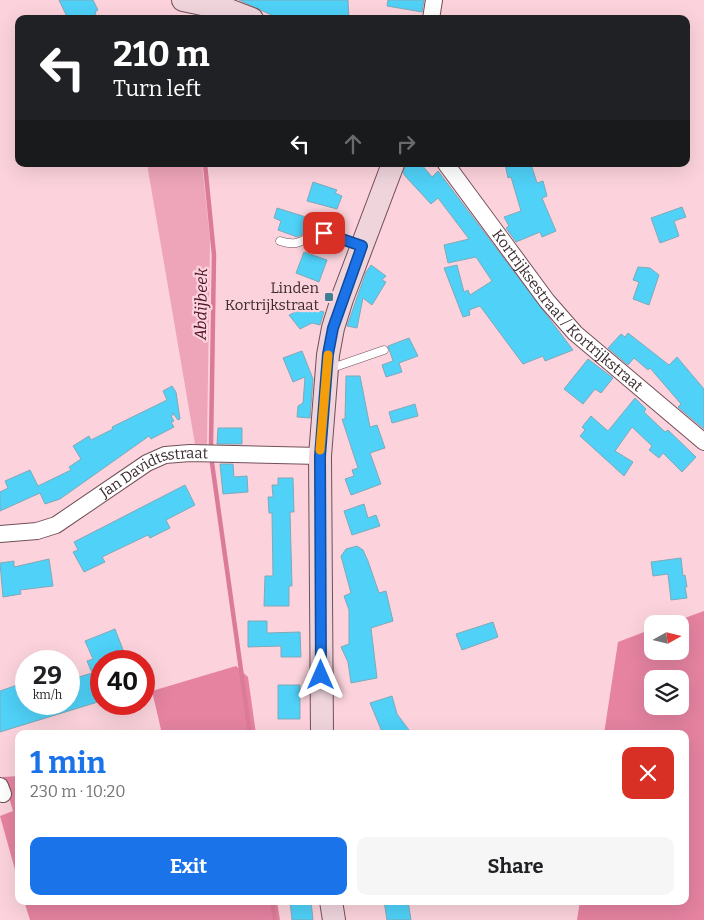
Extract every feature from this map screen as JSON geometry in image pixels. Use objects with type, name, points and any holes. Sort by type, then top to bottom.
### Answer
[{"type":"street","points":[[183,0],[226,9],[242,15]]},
{"type":"street","points":[[432,15],[434,0]]},
{"type":"street","points":[[322,730],[320,456],[327,370],[333,328],[392,167]]},
{"type":"street","name":"Kortrijksestraat / Kortrijkstraat","points":[[448,167],[547,301],[575,333],[704,442]]},
{"type":"street","name":"Jan Davidtsstraat","points":[[0,534],[37,531],[56,526],[147,463],[165,455],[190,453],[320,456]]},
{"type":"street","points":[[332,905],[334,920]]},
{"type":"lane","points":[[280,241],[290,244],[297,243],[324,233],[362,246]]},
{"type":"lane","points":[[327,370],[384,350]]},
{"type":"shaded area","points":[[148,167],[202,167],[210,239],[207,445],[195,444]]},
{"type":"shaded area","points":[[704,611],[704,920],[577,920],[579,905],[689,905],[689,730],[605,730],[618,642],[644,632],[644,660],[689,660],[689,616]]},
{"type":"shaded area","points":[[236,666],[248,677],[255,730],[161,730],[155,704],[155,690]]},
{"type":"shaded area","points":[[15,776],[15,870],[0,816],[13,811],[3,777]]},
{"type":"shaded area","points":[[25,905],[278,905],[280,920],[30,920]]},
{"type":"building","points":[[59,0],[93,0],[98,10],[94,15],[66,15]]},
{"type":"building","points":[[239,0],[348,0],[349,15],[271,15]]},
{"type":"building","points":[[388,0],[424,0],[422,12],[387,6]]},
{"type":"building","points":[[405,167],[424,167],[432,177],[438,171],[573,350],[545,361],[543,356],[523,364],[480,306],[469,310],[470,315],[463,317],[444,268],[457,265],[464,292],[468,290],[470,295],[492,281],[476,257],[448,263],[444,245],[469,239],[438,198],[431,204],[403,173]]},
{"type":"building","points":[[506,167],[532,167],[537,183],[543,181],[547,196],[542,198],[556,231],[542,237],[540,232],[516,242],[506,228],[509,226],[504,217],[521,211],[511,177],[508,178]]},
{"type":"building","points":[[313,182],[337,190],[335,193],[342,196],[337,209],[307,201]]},
{"type":"building","points":[[682,207],[686,217],[674,221],[679,236],[660,243],[651,218]]},
{"type":"building","points":[[277,208],[309,218],[304,234],[297,237],[278,230],[281,221],[274,218]]},
{"type":"building","points":[[304,252],[327,260],[319,282],[296,273]]},
{"type":"building","points":[[371,265],[386,276],[382,280],[386,282],[372,305],[363,298],[357,328],[347,326],[366,272]]},
{"type":"building","points":[[638,267],[650,268],[659,275],[649,305],[633,299],[639,282],[633,280]]},
{"type":"building","points":[[306,307],[324,312],[320,325],[312,323],[300,329],[289,315]]},
{"type":"building","points":[[628,333],[669,365],[677,357],[704,389],[704,429],[678,407],[681,404],[650,368],[648,370],[634,358],[628,365],[608,348],[621,334],[625,337]]},
{"type":"building","points":[[409,338],[418,356],[399,363],[402,372],[386,377],[382,365],[393,361],[388,346]]},
{"type":"building","points":[[302,351],[313,379],[310,418],[297,417],[298,406],[303,403],[305,377],[293,382],[283,358]]},
{"type":"building","points":[[588,359],[613,378],[601,393],[595,389],[583,404],[564,389]]},
{"type":"building","points":[[346,376],[360,376],[370,427],[377,425],[385,448],[370,453],[381,484],[351,495],[345,479],[354,476],[352,470],[358,468],[342,419],[345,419]]},
{"type":"building","points":[[172,386],[176,392],[180,419],[178,420],[174,414],[171,416],[174,421],[171,422],[174,427],[151,439],[149,436],[60,499],[45,504],[40,493],[0,511],[0,492],[8,488],[5,481],[30,470],[38,486],[71,470],[69,467],[81,459],[73,446],[89,436],[91,440],[113,429],[112,427],[167,400],[163,391]]},
{"type":"building","points":[[635,398],[646,409],[644,412],[665,432],[668,430],[696,457],[682,472],[663,453],[659,458],[649,450],[652,446],[632,427],[615,451],[633,462],[624,476],[580,436],[585,430],[582,427],[591,416],[608,431]]},
{"type":"building","points":[[415,404],[418,416],[392,423],[389,412]]},
{"type":"building","points":[[218,428],[242,428],[242,444],[217,444]]},
{"type":"building","points":[[220,464],[233,464],[234,477],[247,476],[248,492],[223,494]]},
{"type":"building","points":[[278,478],[293,478],[294,512],[290,512],[292,586],[289,586],[289,606],[264,606],[265,576],[273,576],[272,513],[269,513],[268,497],[273,497],[272,485],[278,485]]},
{"type":"building","points":[[185,485],[195,505],[166,520],[170,528],[150,538],[148,535],[102,557],[105,562],[84,572],[73,552],[78,550],[74,542]]},
{"type":"building","points":[[364,504],[368,518],[376,515],[380,526],[352,535],[344,511]]},
{"type":"building","points":[[357,546],[363,550],[379,593],[386,591],[393,621],[371,628],[377,678],[351,683],[348,662],[341,647],[349,644],[349,610],[344,596],[351,593],[341,556],[346,549]]},
{"type":"building","points":[[681,558],[683,576],[685,575],[687,587],[685,587],[687,598],[671,600],[668,574],[653,576],[651,562]]},
{"type":"building","points":[[49,559],[53,586],[20,590],[21,594],[3,597],[0,563],[14,561],[14,567]]},
{"type":"building","points":[[248,621],[267,621],[267,633],[300,632],[301,657],[281,657],[281,646],[248,647]]},
{"type":"building","points":[[493,622],[498,637],[462,650],[456,634]]},
{"type":"building","points":[[115,629],[123,650],[90,650],[90,652],[85,641]]},
{"type":"building","points":[[90,674],[90,704],[80,707],[80,677]]},
{"type":"building","points":[[278,685],[300,685],[300,719],[278,719]]},
{"type":"building","points":[[15,686],[15,715],[55,715],[0,732],[0,691]]},
{"type":"building","points":[[392,696],[397,714],[409,730],[381,730],[370,703]]},
{"type":"building","points":[[290,905],[311,905],[313,920],[292,920]]},
{"type":"building","points":[[385,905],[409,905],[411,920],[387,920]]},
{"type":"waterway","name":"Abdijbeek","points":[[205,167],[214,255],[211,445]]},
{"type":"waterway","name":"Abdijbeek","points":[[212,463],[249,730]]},
{"type":"waterway","name":"Abdijbeek","points":[[273,905],[275,920]]},
{"type":"slow traffic","points":[[320,450],[328,355]]},
{"type":"place","name":"Linden Kortrijkstraat","points":[[329,297]]},
{"type":"route","points":[[321,675],[320,456],[328,354],[333,328],[342,299],[362,246],[324,233]]}]
